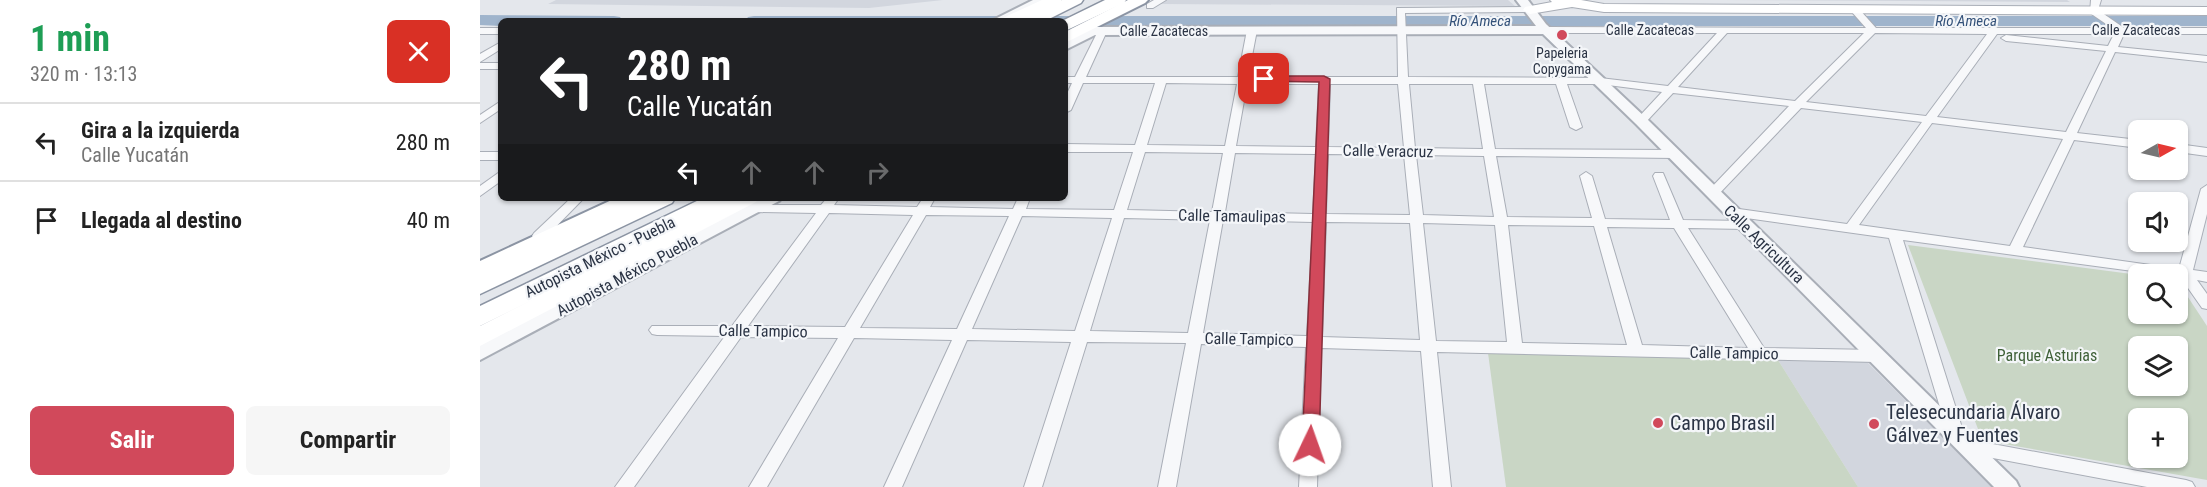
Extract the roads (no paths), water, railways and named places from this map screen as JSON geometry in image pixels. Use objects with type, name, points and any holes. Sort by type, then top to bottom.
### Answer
[{"type":"highway","points":[[1016,18],[1041,8],[1075,0]]},
{"type":"highway","points":[[1068,36],[1115,5],[1145,3]]},
{"type":"highway","points":[[480,270],[627,201]]},
{"type":"highway","name":"Autopista México - Puebla","points":[[480,286],[658,201]]},
{"type":"highway","name":"Autopista México - Puebla","points":[[480,317],[715,201]]},
{"type":"highway","name":"Autopista México Puebla","points":[[480,337],[752,203]]},
{"type":"main road","points":[[1535,16],[1563,2],[1604,8],[1858,13],[2096,9],[2207,11]]},
{"type":"street","points":[[1145,3],[1161,0]]},
{"type":"street","points":[[1007,18],[1041,8]]},
{"type":"street","points":[[2014,251],[2110,49],[2117,27],[2096,9]]},
{"type":"street","points":[[1712,194],[1870,27],[1858,13]]},
{"type":"street","points":[[1442,487],[1412,151],[1403,79],[1400,20],[1535,16]]},
{"type":"street","name":"Calle Zacatecas","points":[[1097,31],[1252,30],[1400,20],[1535,16],[1725,30],[1870,27],[1992,34],[2117,27],[2207,31]]},
{"type":"street","name":"Calle Agricultura","points":[[1535,16],[2008,487]]},
{"type":"street","points":[[1167,487],[1252,30]]},
{"type":"street","points":[[1641,121],[1725,30]]},
{"type":"street","points":[[480,31],[498,31]]},
{"type":"street","points":[[1068,37],[1097,31]]},
{"type":"street","points":[[1068,104],[1097,31]]},
{"type":"street","points":[[1851,227],[1992,34],[2207,59]]},
{"type":"street","points":[[480,59],[498,47]]},
{"type":"street","points":[[480,66],[498,66]]},
{"type":"street","points":[[1033,487],[1162,79]]},
{"type":"street","points":[[1308,487],[1316,341],[1324,79]]},
{"type":"street","points":[[1068,80],[1600,81],[2128,143]]},
{"type":"street","points":[[1478,80],[1501,220],[1515,348]]},
{"type":"street","points":[[1560,80],[1576,127]]},
{"type":"street","points":[[480,120],[498,106]]},
{"type":"street","name":"Calle Veracruz","points":[[1068,148],[1675,154]]},
{"type":"street","points":[[2188,149],[2207,152]]},
{"type":"street","points":[[480,156],[498,156]]},
{"type":"street","points":[[1586,176],[1636,351]]},
{"type":"street","points":[[1659,176],[1678,223],[1759,353]]},
{"type":"street","points":[[480,192],[498,177]]},
{"type":"street","points":[[2188,264],[2207,189]]},
{"type":"street","points":[[539,236],[575,201]]},
{"type":"street","points":[[480,264],[614,201]]},
{"type":"street","name":"Calle Tamaulipas","points":[[752,203],[1021,205],[1119,214],[1744,225]]},
{"type":"street","name":"Autopista México Puebla","points":[[480,353],[752,203]]},
{"type":"street","points":[[624,487],[829,204]]},
{"type":"street","points":[[758,487],[925,204]]},
{"type":"street","points":[[893,487],[1021,205]]},
{"type":"street","points":[[1732,212],[2128,266]]},
{"type":"street","points":[[1895,234],[1961,441],[2186,487]]},
{"type":"street","points":[[2188,274],[2207,277]]},
{"type":"street","points":[[2188,278],[2207,304]]},
{"type":"street","name":"Calle Tampico","points":[[657,330],[1195,338],[1429,346],[1876,356]]},
{"type":"waterway","name":"Río Ameca","points":[[480,20],[498,20]]},
{"type":"waterway","name":"Río Ameca","points":[[1068,21],[2207,21]]},
{"type":"place","name":"Papeleria Copygama","points":[[1562,35]]},
{"type":"place","name":"Campo Brasil","points":[[1658,423]]},
{"type":"place","name":"Telesecundaria Álvaro Gálvez y Fuentes","points":[[1874,424]]},
{"type":"park label","name":"Parque Asturias","points":[[2047,355]]}]
